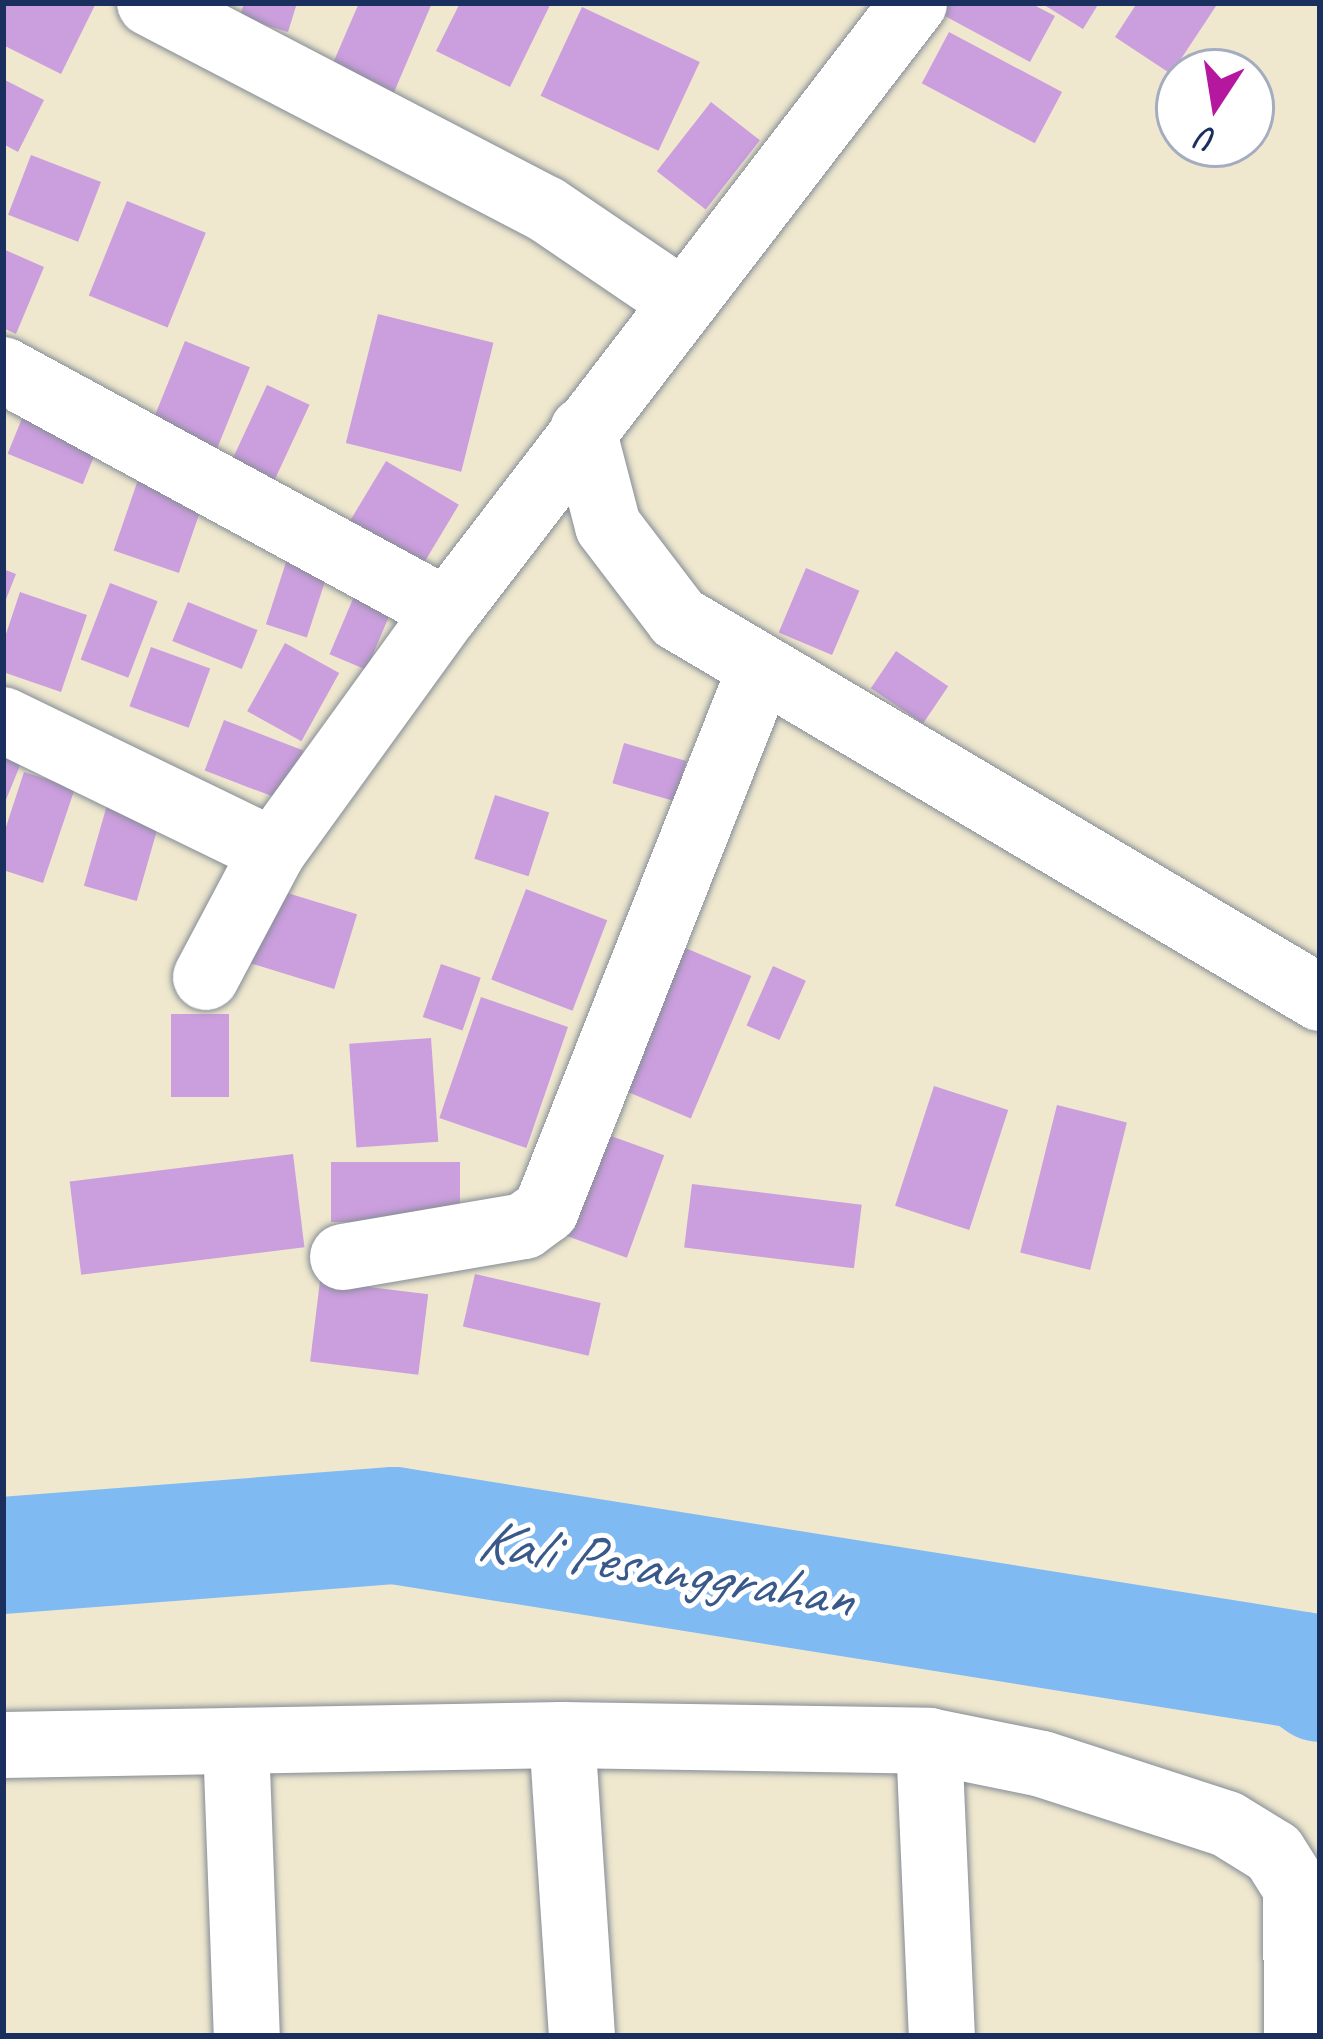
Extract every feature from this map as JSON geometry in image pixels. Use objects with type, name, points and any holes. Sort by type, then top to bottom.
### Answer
[{"type":"street","points":[[150,3],[546,209],[682,302]]},
{"type":"street","points":[[206,977],[273,851],[447,611],[914,3]]},
{"type":"street","points":[[3,370],[447,611]]},
{"type":"street","points":[[583,430],[608,526],[640,577],[678,618],[1320,998]]},
{"type":"street","points":[[343,1257],[524,1226],[546,1210],[760,670]]},
{"type":"street","points":[[3,720],[273,851]]},
{"type":"street","points":[[562,1735],[581,2036]]},
{"type":"street","points":[[3,1745],[562,1735],[929,1741],[1104,1784],[1227,1824],[1274,1852],[1296,1888],[1297,2036]]},
{"type":"street","points":[[236,1741],[247,2036]]},
{"type":"street","points":[[929,1741],[942,2036]]},
{"type":"building","points":[[6,3],[96,3],[61,74],[3,45]]},
{"type":"building","points":[[244,3],[297,3],[288,32],[240,17]]},
{"type":"building","points":[[359,3],[432,3],[389,104],[327,77]]},
{"type":"building","points":[[460,3],[551,3],[510,87],[436,51]]},
{"type":"building","points":[[935,3],[1030,3],[1055,16],[1030,62],[932,9]]},
{"type":"building","points":[[1041,3],[1099,3],[1083,29]]},
{"type":"building","points":[[1137,3],[1218,3],[1188,48],[1155,48],[1155,63],[1115,37]]},
{"type":"building","points":[[582,7],[700,62],[658,151],[541,96]]},
{"type":"building","points":[[949,32],[1062,92],[1035,143],[922,83]]},
{"type":"building","points":[[3,79],[44,100],[18,152],[3,144]]},
{"type":"building","points":[[711,102],[760,140],[706,210],[657,171]]},
{"type":"building","points":[[31,155],[101,182],[78,242],[8,215]]},
{"type":"building","points":[[127,201],[206,233],[168,327],[89,296]]},
{"type":"building","points":[[3,249],[44,267],[16,334],[3,328]]},
{"type":"building","points":[[378,314],[493,343],[461,472],[346,443]]},
{"type":"building","points":[[185,341],[250,367],[215,453],[151,426]]},
{"type":"building","points":[[267,385],[310,405],[264,503],[221,483]]},
{"type":"building","points":[[29,401],[104,431],[83,484],[8,454]]},
{"type":"building","points":[[386,461],[459,505],[414,580],[341,536]]},
{"type":"building","points":[[140,474],[205,496],[179,573],[114,551]]},
{"type":"building","points":[[290,550],[331,563],[307,637],[266,624]]},
{"type":"building","points":[[806,568],[859,591],[832,655],[779,632]]},
{"type":"building","points":[[3,569],[16,574],[3,607]]},
{"type":"building","points":[[110,583],[158,601],[128,678],[81,660]]},
{"type":"building","points":[[358,587],[395,603],[366,670],[329,654]]},
{"type":"building","points":[[20,592],[87,615],[61,692],[3,672],[3,643]]},
{"type":"building","points":[[188,602],[258,630],[242,669],[172,641]]},
{"type":"building","points":[[285,643],[339,673],[301,741],[247,711]]},
{"type":"building","points":[[151,647],[210,669],[189,728],[129,706]]},
{"type":"building","points":[[896,651],[948,686],[923,724],[871,688]]},
{"type":"building","points":[[224,720],[303,750],[284,801],[205,770]]},
{"type":"building","points":[[3,736],[28,746],[3,807]]},
{"type":"building","points":[[624,743],[686,761],[675,801],[612,783]]},
{"type":"building","points":[[24,772],[75,788],[43,883],[3,870],[3,836]]},
{"type":"building","points":[[495,795],[549,813],[529,876],[474,859]]},
{"type":"building","points":[[107,805],[160,820],[137,901],[84,886]]},
{"type":"building","points":[[271,888],[357,914],[334,989],[248,963]]},
{"type":"building","points":[[526,889],[607,920],[572,1011],[491,980]]},
{"type":"building","points":[[662,938],[751,976],[691,1119],[601,1081]]},
{"type":"building","points":[[441,964],[481,978],[462,1031],[423,1017]]},
{"type":"building","points":[[773,966],[806,981],[779,1040],[747,1025]]},
{"type":"building","points":[[481,997],[568,1027],[526,1148],[439,1118]]},
{"type":"building","points":[[171,1014],[229,1014],[229,1097],[171,1097]]},
{"type":"building","points":[[431,1038],[438,1142],[356,1147],[349,1044]]},
{"type":"building","points":[[934,1086],[1008,1110],[969,1230],[895,1206]]},
{"type":"building","points":[[1057,1105],[1127,1122],[1090,1270],[1020,1252]]},
{"type":"building","points":[[589,1128],[664,1155],[627,1258],[552,1230]]},
{"type":"building","points":[[293,1154],[304,1247],[81,1275],[70,1181]]},
{"type":"building","points":[[331,1162],[460,1162],[460,1222],[331,1222]]},
{"type":"building","points":[[692,1184],[862,1205],[854,1268],[684,1248]]},
{"type":"building","points":[[475,1274],[601,1303],[589,1356],[463,1327]]},
{"type":"building","points":[[320,1281],[428,1294],[418,1375],[310,1361]]},
{"type":"waterway","name":"Kali Pesanggrahan","points":[[3,1555],[394,1525],[1302,1670],[1320,1683]]}]
